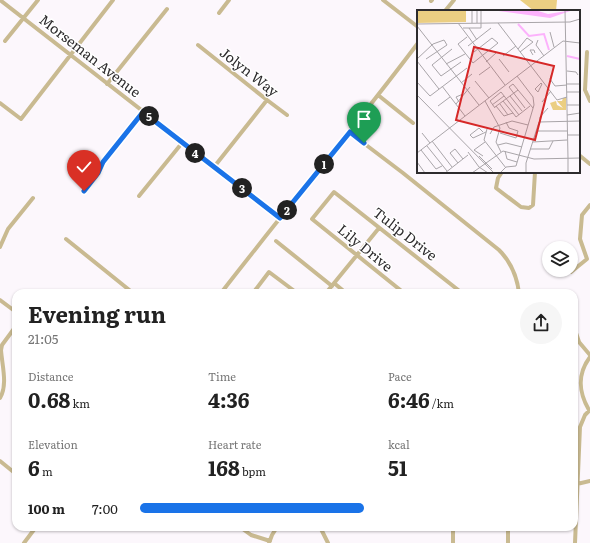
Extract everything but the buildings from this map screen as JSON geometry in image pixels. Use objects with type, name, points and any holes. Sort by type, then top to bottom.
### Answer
[{"type":"street","name":"Morseman Avenue","points":[[0,0],[280,218]]},
{"type":"street","points":[[6,41],[38,0]]},
{"type":"street","points":[[0,103],[21,119],[70,54],[114,0]]},
{"type":"street","points":[[220,13],[229,0]]},
{"type":"street","points":[[383,0],[417,26]]},
{"type":"street","points":[[446,10],[454,0]]},
{"type":"street","points":[[107,84],[167,9]]},
{"type":"street","points":[[224,289],[350,132],[417,44]]},
{"type":"street","name":"Jolyn Way","points":[[198,45],[287,115]]},
{"type":"street","points":[[586,52],[585,86],[587,97],[590,101]]},
{"type":"street","points":[[378,95],[413,123]]},
{"type":"street","points":[[214,167],[266,100]]},
{"type":"street","points":[[84,191],[98,173],[103,162],[143,112]]},
{"type":"street","points":[[350,132],[499,250],[510,264],[518,281],[519,289]]},
{"type":"street","points":[[139,196],[182,143]]},
{"type":"street","points":[[580,156],[590,164]]},
{"type":"street","points":[[501,173],[498,178],[496,188],[521,207],[528,208],[533,205],[535,198],[535,173]]},
{"type":"street","name":"Lily Drive","points":[[334,192],[312,219],[399,289]]},
{"type":"street","name":"Tulip Drive","points":[[334,192],[457,289]]},
{"type":"street","points":[[0,247],[8,229],[33,198]]},
{"type":"street","points":[[578,266],[587,259],[580,239],[582,215],[590,206]]},
{"type":"street","points":[[329,289],[379,228]]},
{"type":"street","points":[[66,239],[128,289]]},
{"type":"street","points":[[276,241],[340,289]]},
{"type":"street","points":[[256,289],[269,272],[289,289]]},
{"type":"street","points":[[0,300],[12,309]]},
{"type":"street","points":[[0,398],[3,393],[4,384],[0,350],[12,331]]},
{"type":"street","points":[[578,339],[590,356],[583,368],[580,383],[583,396],[590,410],[585,415],[580,428],[578,465]]},
{"type":"street","points":[[0,461],[12,471]]},
{"type":"street","points":[[578,484],[590,481]]},
{"type":"street","points":[[24,543],[33,531]]},
{"type":"street","points":[[246,531],[269,542],[274,531]]},
{"type":"street","points":[[322,531],[328,543]]},
{"type":"street","points":[[453,543],[454,531]]},
{"type":"street","points":[[508,531],[508,543]]},
{"type":"street","points":[[575,531],[575,543]]},
{"type":"shaded area","points":[[520,0],[557,0],[556,10],[533,10]]},
{"type":"route","points":[[84,191],[98,173],[103,162],[143,112],[280,218],[350,132],[364,143]]}]
